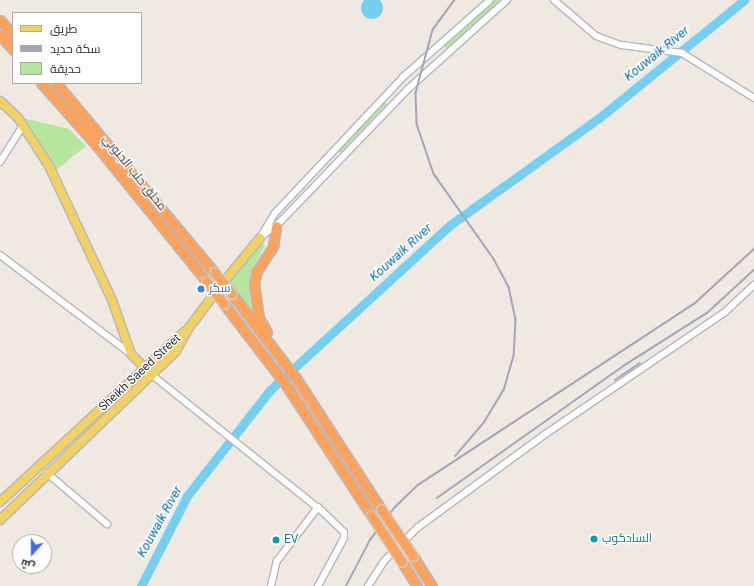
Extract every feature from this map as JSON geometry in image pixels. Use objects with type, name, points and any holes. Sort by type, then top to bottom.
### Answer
[{"type":"highway","points":[[0,20],[12,34]]},
{"type":"highway","points":[[0,35],[12,49]]},
{"type":"highway","name":"محلق حلب الجنوبي","points":[[41,84],[96,144],[206,281],[286,385],[417,586]]},
{"type":"highway","name":"محلق حلب الجنوبي","points":[[57,84],[232,294],[282,360]]},
{"type":"highway","points":[[276,226],[273,246],[257,271],[254,284],[259,318],[282,360],[296,378],[432,586]]},
{"type":"main road","points":[[0,100],[18,118],[22,127],[49,166],[112,300],[131,354],[144,369],[152,375]]},
{"type":"main road","points":[[227,278],[260,238]]},
{"type":"main road","points":[[188,329],[210,300]]},
{"type":"main road","name":"Sheikh Saeed Street","points":[[0,502],[188,329]]},
{"type":"main road","name":"Sheikh Saeed Street","points":[[0,520],[46,473],[176,351],[188,329]]},
{"type":"street","points":[[260,238],[275,214],[403,77],[490,0]]},
{"type":"street","points":[[260,238],[276,226],[408,89],[507,0]]},
{"type":"street","points":[[554,0],[596,36],[621,45],[682,53],[754,98]]},
{"type":"street","points":[[0,162],[22,127]]},
{"type":"street","points":[[0,255],[131,354]]},
{"type":"street","points":[[368,586],[384,561],[417,528],[544,435],[725,312],[754,285]]},
{"type":"street","points":[[152,375],[318,507],[344,532],[344,538],[318,586]]},
{"type":"street","points":[[46,473],[107,524]]},
{"type":"street","points":[[271,586],[277,561],[318,507]]},
{"type":"green space","points":[[495,0],[503,0],[447,49],[443,45]]},
{"type":"green space","points":[[383,101],[387,104],[340,153],[337,150]]},
{"type":"green space","points":[[22,118],[69,129],[86,146],[55,171]]},
{"type":"green space","points":[[262,243],[265,245],[254,266],[251,284],[256,320],[229,283]]},
{"type":"water","points":[[367,-1],[377,-1],[382,4],[382,12],[376,18],[368,18],[362,12],[362,4]]},
{"type":"waterway","name":"Kouwaik River","points":[[141,586],[187,496],[270,390],[450,225],[599,118],[744,0]]},
{"type":"tunnel","points":[[210,300],[227,279]]},
{"type":"railway","points":[[455,0],[433,30],[416,93],[417,124],[434,174],[494,259],[509,287],[516,320],[514,356],[504,390],[485,422],[456,456]]},
{"type":"railway","points":[[346,586],[370,540],[395,507],[418,485],[695,303],[754,249]]},
{"type":"railway","points":[[437,498],[625,365],[707,313],[754,270]]},
{"type":"railway","points":[[615,380],[640,363]]},
{"type":"place","name":"سكر","points":[[201,289]]},
{"type":"place","name":"السادكوب","points":[[594,539]]},
{"type":"place","name":"EV","points":[[276,540]]}]
